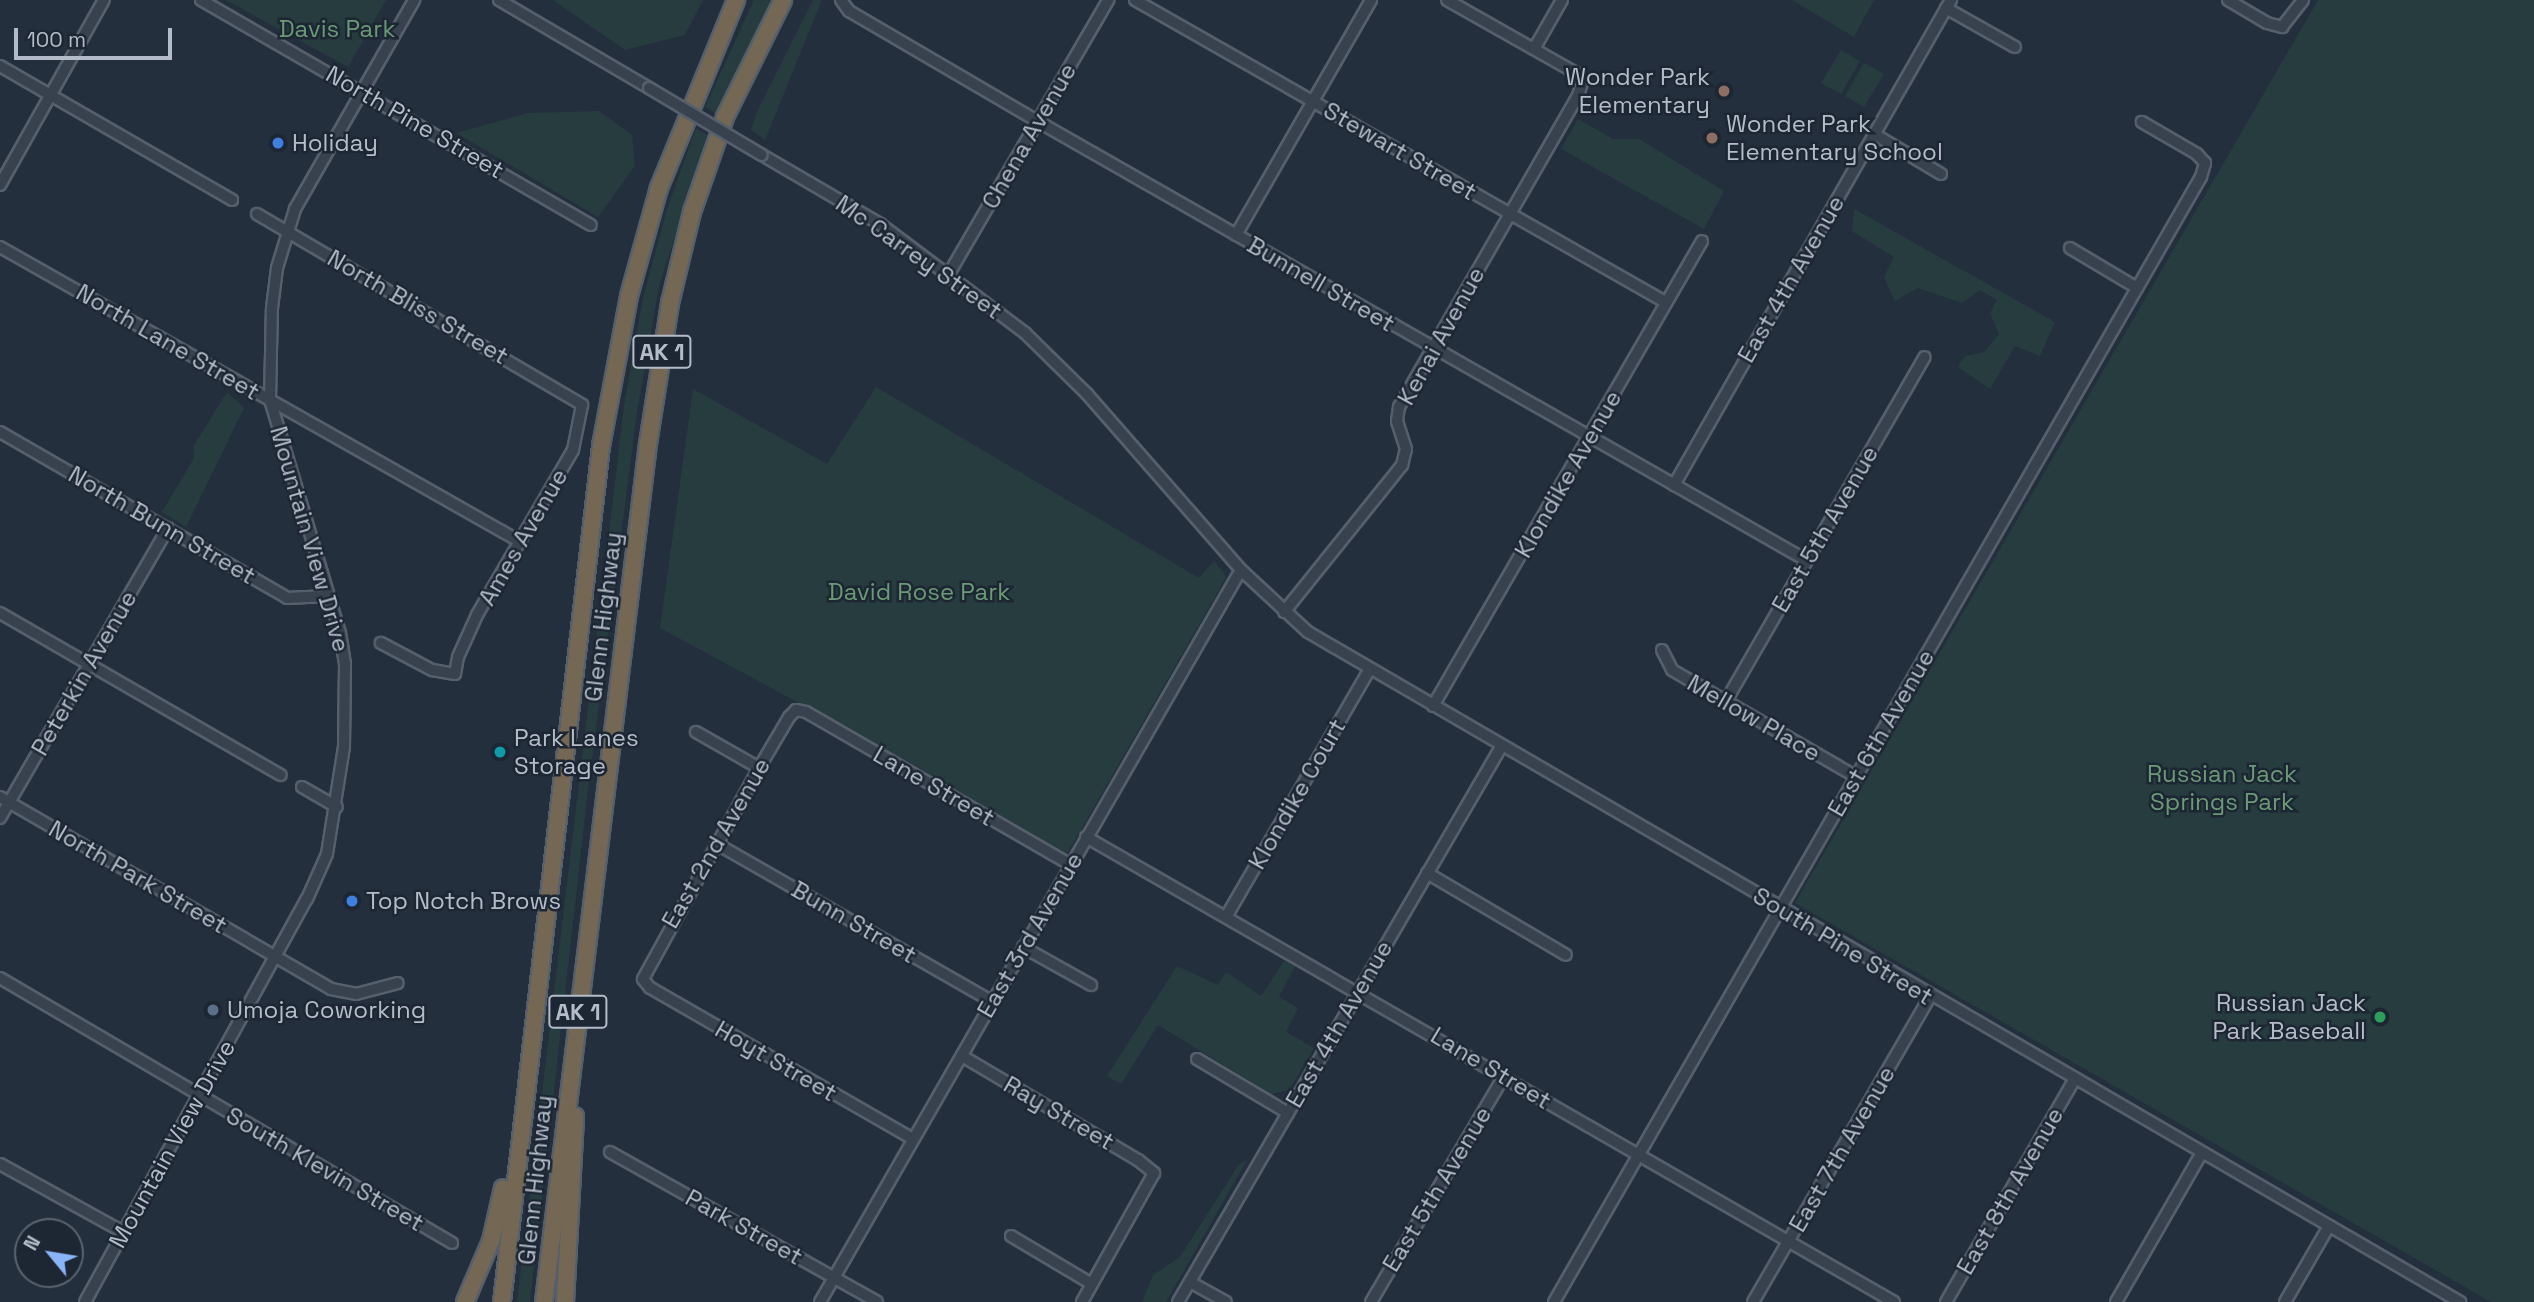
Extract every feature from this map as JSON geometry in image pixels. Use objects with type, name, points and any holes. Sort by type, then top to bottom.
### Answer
[{"type":"highway","name":"Glenn Highway","points":[[502,1302],[537,965],[601,446],[629,296],[659,188],[695,90],[736,0]]},
{"type":"highway","name":"Glenn Highway","points":[[544,1302],[648,444],[670,303],[692,212],[725,117],[783,0]]},
{"type":"highway","points":[[465,1302],[501,1206],[537,965]]},
{"type":"highway","points":[[565,1302],[578,1011]]},
{"type":"street","points":[[0,185],[104,0]]},
{"type":"street","name":"North Pine Street","points":[[201,0],[362,90],[592,225]]},
{"type":"street","name":"Mountain View Drive","points":[[85,1302],[276,957],[327,854],[337,807],[347,688],[340,633],[270,400],[272,308],[287,231],[362,90],[414,0]]},
{"type":"street","name":"Mc Carrey Street","points":[[499,0],[880,224],[950,272],[1025,332],[1087,394],[1241,570]]},
{"type":"street","name":"Chena Avenue","points":[[950,272],[1108,0]]},
{"type":"street","name":"Stewart Street","points":[[1135,0],[1665,302]]},
{"type":"street","points":[[1236,235],[1371,0]]},
{"type":"street","points":[[1447,0],[1534,49],[1562,0]]},
{"type":"street","points":[[2228,0],[2267,23],[2282,27],[2303,0]]},
{"type":"street","name":"Bunnell Street","points":[[841,1],[849,11],[1037,121],[1806,560]]},
{"type":"street","points":[[1948,4],[2015,47]]},
{"type":"street","name":"East 4th Avenue","points":[[1674,485],[1948,4]]},
{"type":"street","name":"Kenai Avenue","points":[[1284,612],[1402,465],[1406,449],[1397,421],[1399,408],[1582,83],[1576,73],[1534,49]]},
{"type":"street","points":[[0,66],[232,200]]},
{"type":"street","name":"East 6th Avenue","points":[[1554,1302],[2137,288],[2205,163],[2197,154],[2143,122]]},
{"type":"street","points":[[1874,134],[1941,174]]},
{"type":"street","name":"North Bliss Street","points":[[257,214],[579,400]]},
{"type":"street","name":"Klondike Avenue","points":[[1433,706],[1590,439],[1702,240]]},
{"type":"street","name":"North Lane Street","points":[[0,247],[519,541]]},
{"type":"street","points":[[2070,248],[2137,288]]},
{"type":"street","name":"East 5th Avenue","points":[[1726,701],[1925,357]]},
{"type":"street","name":"Ames Avenue","points":[[381,643],[432,670],[455,674],[463,645],[519,541],[573,450],[583,414],[579,400]]},
{"type":"street","name":"North Bunn Street","points":[[0,432],[287,598],[328,596]]},
{"type":"street","name":"Peterkin Avenue","points":[[0,818],[4,800],[89,664],[168,528]]},
{"type":"street","name":"South Pine Street","points":[[1241,570],[1284,612],[1369,670],[2460,1302]]},
{"type":"street","name":"East 3rd Avenue","points":[[820,1302],[1241,570]]},
{"type":"street","points":[[0,613],[281,775]]},
{"type":"street","name":"Mellow Place","points":[[1662,650],[1672,670],[1856,776]]},
{"type":"street","name":"Klondike Court","points":[[1226,918],[1369,670]]},
{"type":"street","name":"Lane Street","points":[[796,710],[806,712],[1071,865]]},
{"type":"street","name":"East 2nd Avenue","points":[[643,979],[759,768],[796,710]]},
{"type":"street","points":[[696,732],[759,768]]},
{"type":"street","name":"East 4th Avenue","points":[[1178,1302],[1501,747]]},
{"type":"street","points":[[302,787],[337,807]]},
{"type":"street","name":"North Park Street","points":[[4,800],[342,993],[370,992],[398,983]]},
{"type":"street","name":"Lane Street","points":[[1086,837],[1358,990],[1894,1302]]},
{"type":"street","name":"Bunn Street","points":[[717,844],[991,1001]]},
{"type":"street","points":[[1427,873],[1566,955]]},
{"type":"street","points":[[1023,947],[1091,985]]},
{"type":"street","name":"South Klevin Street","points":[[0,978],[452,1243]]},
{"type":"street","name":"Hoyt Street","points":[[643,979],[650,988],[913,1139]]},
{"type":"street","name":"East 7th Avenue","points":[[1753,1302],[1930,997]]},
{"type":"street","name":"Ray Street","points":[[962,1056],[1138,1160],[1154,1173],[1092,1284]]},
{"type":"street","points":[[1197,1059],[1288,1113]]},
{"type":"street","name":"East 5th Avenue","points":[[1371,1302],[1504,1076]]},
{"type":"street","name":"East 8th Avenue","points":[[1946,1302],[2074,1080]]},
{"type":"street","name":"Park Street","points":[[610,1152],[877,1302]]},
{"type":"street","points":[[2116,1302],[2201,1154]]},
{"type":"street","points":[[0,1164],[123,1232]]},
{"type":"street","points":[[2285,1302],[2329,1226]]},
{"type":"street","points":[[1011,1236],[1092,1284],[1082,1302]]},
{"type":"street","points":[[1190,1282],[1226,1302]]},
{"type":"green space","name":"Davis Park","points":[[226,0],[386,0],[348,67]]},
{"type":"green space","points":[[553,0],[703,0],[685,35],[625,50]]},
{"type":"green space","points":[[754,0],[772,0],[718,115],[705,107]]},
{"type":"green space","points":[[813,0],[822,0],[765,140],[751,130],[756,114]]},
{"type":"green space","points":[[1792,0],[1874,0],[1854,37]]},
{"type":"green space","name":"Russian Jack Springs Park","points":[[2318,0],[2534,0],[2534,1302],[2491,1302],[1795,903]]},
{"type":"green space","points":[[1841,50],[1860,61],[1841,94],[1821,83]]},
{"type":"green space","points":[[1864,63],[1884,74],[1864,107],[1845,96]]},
{"type":"green space","points":[[599,111],[632,135],[635,166],[598,217],[456,133],[528,113]]},
{"type":"green space","points":[[1578,119],[1613,139],[1639,139],[1724,191],[1704,229],[1561,149]]},
{"type":"green space","points":[[696,128],[708,135],[659,286],[637,412],[588,790],[530,1302],[517,1302],[624,406],[643,298],[667,209]]},
{"type":"green space","points":[[1854,209],[2055,322],[2040,356],[2015,346],[1990,389],[1958,367],[1965,356],[1984,352],[1999,334],[1990,313],[1997,300],[1980,290],[1962,303],[1918,288],[1895,301],[1884,277],[1894,257],[1852,231]]},
{"type":"green space","name":"David Rose Park","points":[[876,387],[1199,578],[1214,561],[1224,573],[1226,578],[1067,854],[918,767],[660,628],[693,389],[827,464]]},
{"type":"green space","points":[[227,392],[244,408],[186,527],[162,512],[194,458],[194,445]]},
{"type":"green space","points":[[1284,961],[1295,966],[1279,997],[1298,1008],[1286,1032],[1314,1048],[1289,1090],[1271,1094],[1158,1025],[1121,1084],[1107,1076],[1177,966],[1218,985],[1226,972],[1261,996]]},
{"type":"green space","points":[[1247,1160],[1166,1302],[1142,1302],[1153,1275],[1180,1257],[1239,1164]]},
{"type":"place","name":"Wonder Park Elementary","points":[[1724,91]]},
{"type":"place","name":"Wonder Park Elementary School","points":[[1712,138]]},
{"type":"place","name":"Holiday","points":[[278,143]]},
{"type":"place","name":"Park Lanes Storage","points":[[500,752]]},
{"type":"place","name":"Top Notch Brows","points":[[352,901]]},
{"type":"place","name":"Umoja Coworking","points":[[213,1010]]},
{"type":"place","name":"Russian Jack Park Baseball","points":[[2380,1017]]}]
